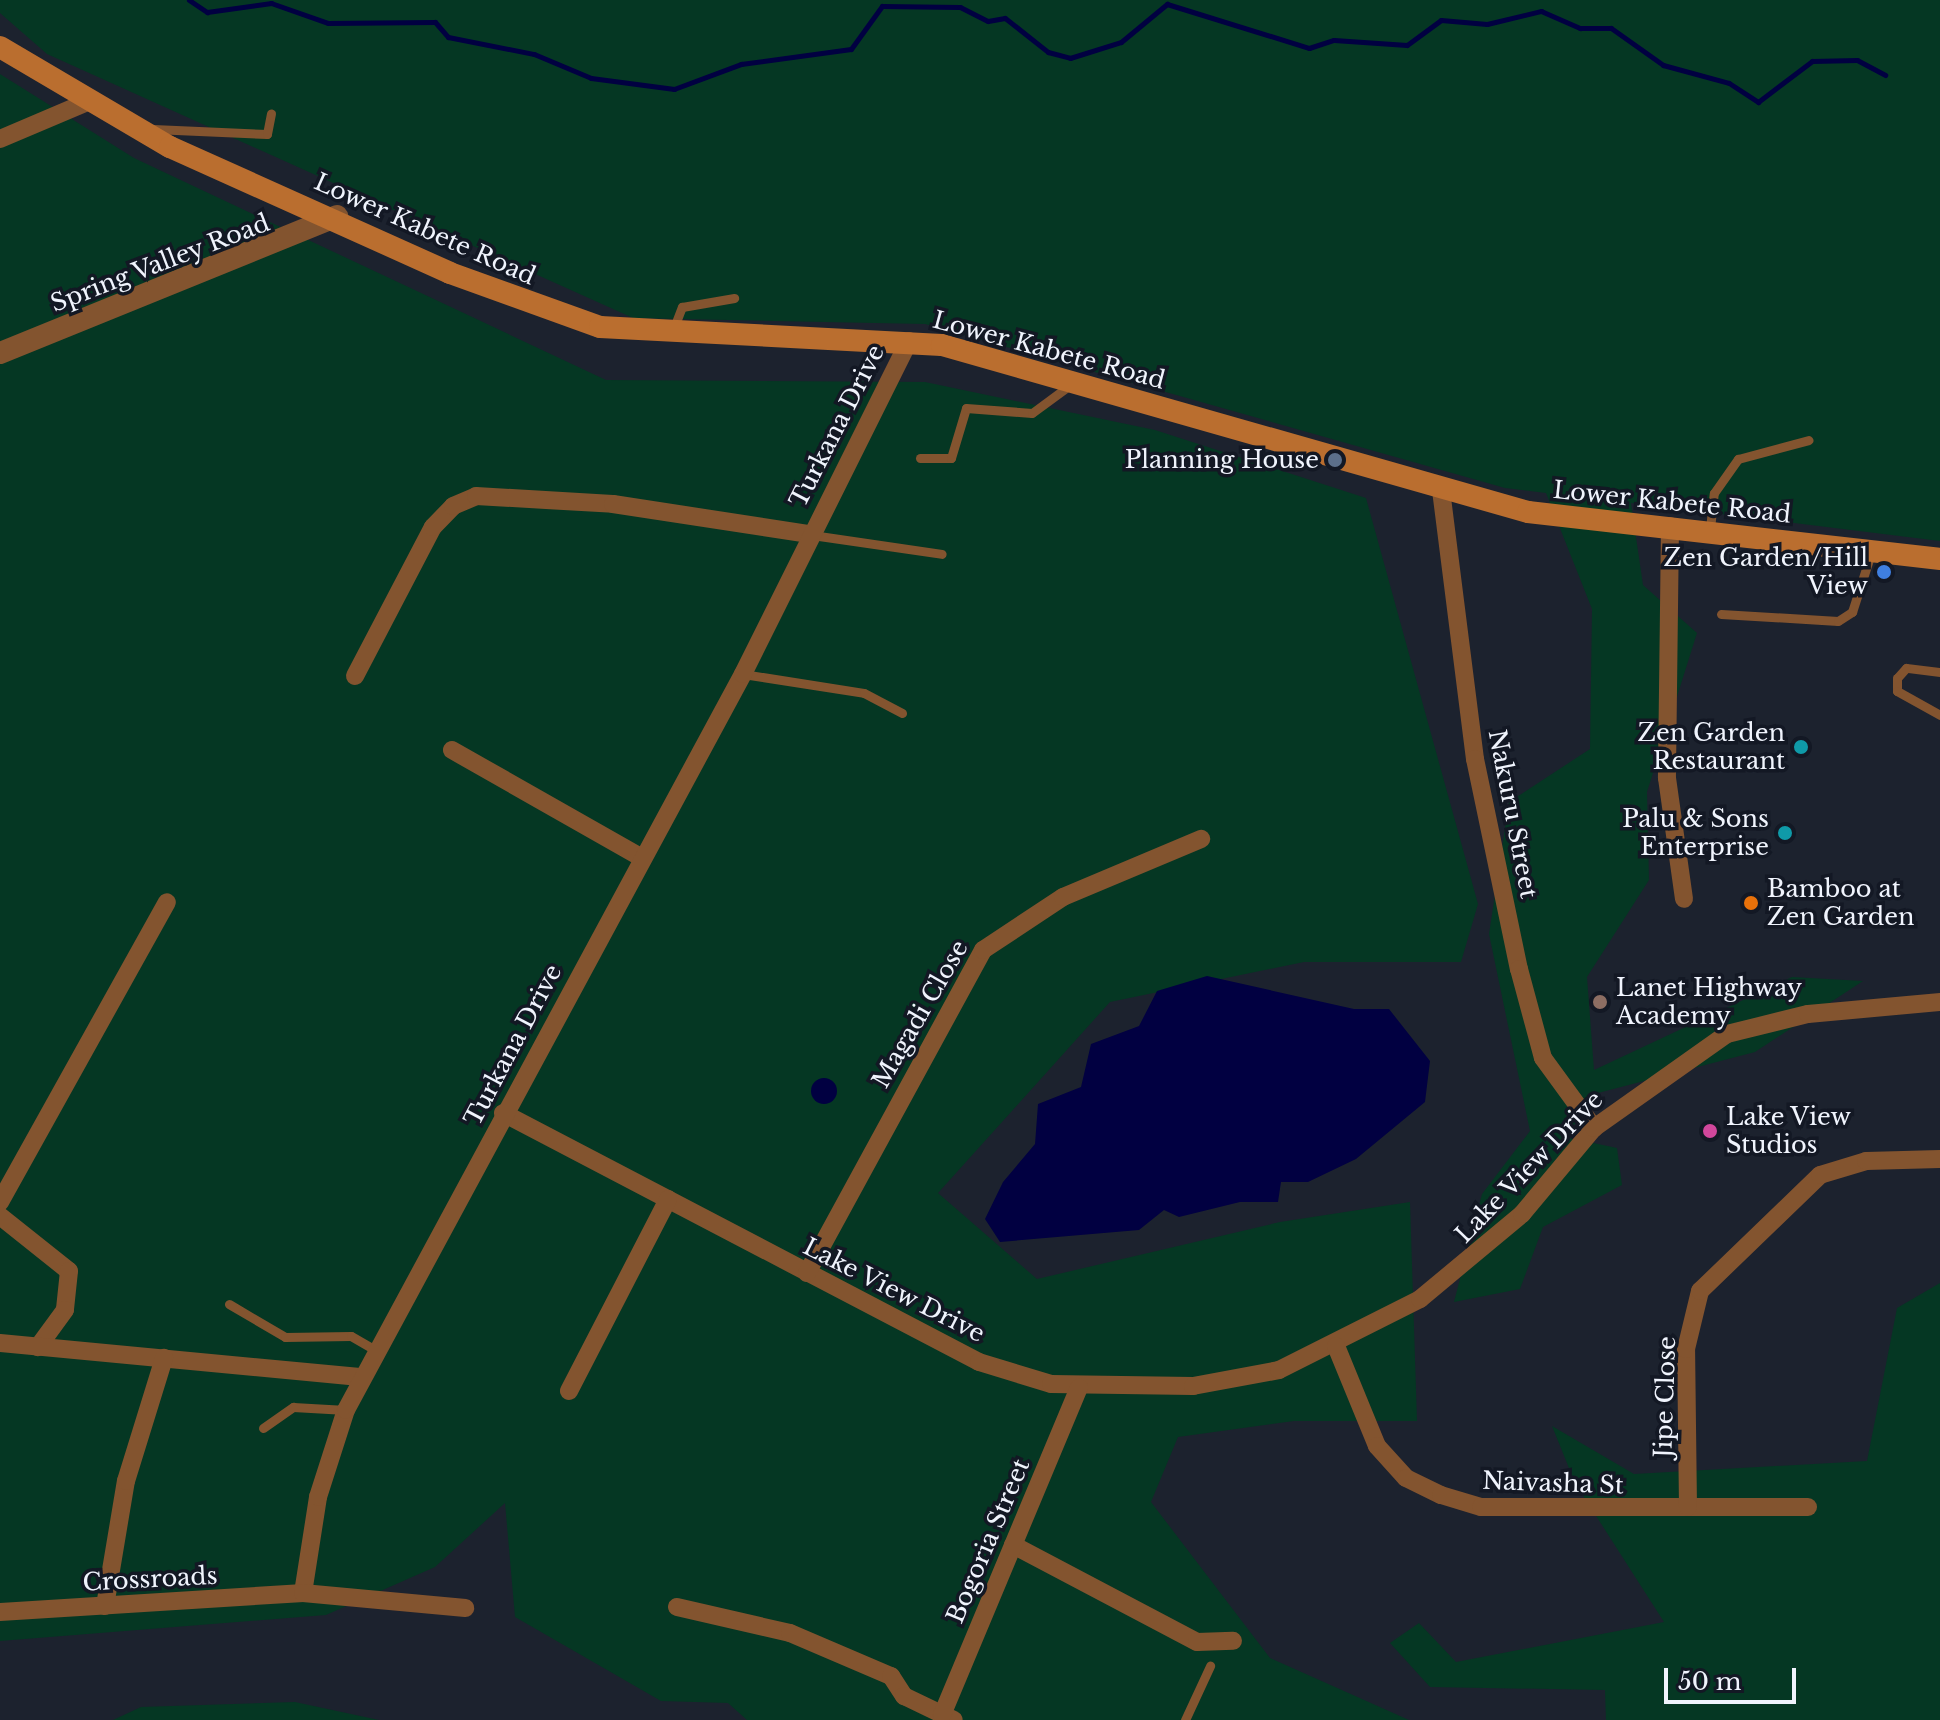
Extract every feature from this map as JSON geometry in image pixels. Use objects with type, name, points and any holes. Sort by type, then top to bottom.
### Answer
[{"type":"main road","name":"Lower Kabete Road","points":[[0,47],[133,128],[337,216],[450,273],[574,320],[671,336],[909,341],[1076,381],[1441,490],[1557,518],[1710,529],[1871,553],[1940,559]]},
{"type":"street","points":[[0,139],[87,102]]},
{"type":"street","name":"Spring Valley Road","points":[[0,353],[337,216]]},
{"type":"street","name":"Turkana Drive","points":[[303,1593],[318,1497],[346,1410],[375,1350],[743,674],[808,534],[909,341]]},
{"type":"street","name":"Nakuru Street","points":[[1441,490],[1475,759],[1519,969],[1543,1058],[1594,1128]]},
{"type":"street","name":"Turkana Drive","points":[[355,676],[433,527],[453,506],[476,496],[613,504],[808,534]]},
{"type":"street","points":[[1670,526],[1667,778],[1684,899]]},
{"type":"street","points":[[452,750],[642,858]]},
{"type":"street","name":"Magadi Close","points":[[807,1273],[983,950],[1063,897],[1201,839]]},
{"type":"street","points":[[0,1202],[167,902]]},
{"type":"street","name":"Lake View Drive","points":[[503,1113],[979,1362],[1079,1387],[1232,1380],[1279,1370],[1336,1346],[1460,1272],[1522,1214],[1594,1128],[1727,1034],[1808,1014],[1940,1002]]},
{"type":"street","name":"Jipe Close","points":[[1688,1507],[1686,1349],[1700,1291],[1820,1175],[1866,1161],[1940,1159]]},
{"type":"street","points":[[569,1391],[668,1199]]},
{"type":"street","points":[[0,1216],[69,1271],[65,1310],[38,1347]]},
{"type":"street","points":[[0,1343],[362,1377]]},
{"type":"street","name":"Naivasha St","points":[[1336,1346],[1371,1437],[1422,1487],[1481,1507],[1808,1507]]},
{"type":"street","points":[[105,1606],[126,1481],[164,1358]]},
{"type":"street","name":"Bogoria Street","points":[[948,1717],[1013,1545],[1079,1387]]},
{"type":"street","points":[[1013,1545],[1197,1642],[1233,1641]]},
{"type":"street","name":"Crossroads","points":[[0,1612],[303,1593],[465,1608]]},
{"type":"street","points":[[677,1607],[790,1633],[891,1676],[904,1696],[948,1717]]},
{"type":"lane","points":[[133,128],[267,134],[271,113]]},
{"type":"lane","points":[[671,336],[682,307],[734,298]]},
{"type":"lane","points":[[920,458],[951,458],[966,408],[1032,413],[1076,381]]},
{"type":"lane","points":[[1710,529],[1714,493],[1738,459],[1809,440]]},
{"type":"lane","points":[[808,534],[942,554]]},
{"type":"lane","points":[[1721,614],[1838,621],[1852,612],[1871,553]]},
{"type":"lane","points":[[1940,672],[1906,668],[1897,691],[1940,715]]},
{"type":"lane","points":[[743,674],[864,693],[902,713]]},
{"type":"lane","points":[[229,1304],[285,1337],[351,1336],[375,1350]]},
{"type":"lane","points":[[263,1428],[293,1407],[346,1410]]},
{"type":"lane","points":[[1185,1720],[1210,1666]]},
{"type":"green space","points":[[0,0],[1940,0],[1940,541],[1631,503],[1643,585],[1697,633],[1647,792],[1649,880],[1587,977],[1594,1070],[1792,977],[1863,981],[1755,1052],[1598,1093],[1565,1137],[1617,1148],[1622,1185],[1543,1227],[1520,1289],[1454,1302],[1482,1194],[1530,1131],[1489,934],[1509,802],[1590,749],[1592,609],[1546,493],[1505,488],[925,324],[633,318],[47,54],[0,13]]},
{"type":"green space","points":[[0,74],[134,158],[606,380],[925,382],[1155,430],[1366,498],[1478,904],[1461,962],[1304,962],[1110,1002],[938,1193],[1037,1279],[1280,1222],[1410,1202],[1417,1421],[1294,1421],[1178,1437],[1151,1502],[1270,1658],[1409,1720],[747,1720],[728,1703],[661,1701],[515,1617],[505,1503],[435,1567],[326,1615],[0,1641]]},
{"type":"green space","points":[[1940,1283],[1940,1720],[1606,1720],[1605,1690],[1430,1687],[1390,1643],[1419,1623],[1456,1662],[1664,1622],[1575,1483],[1552,1426],[1634,1474],[1867,1461],[1897,1308]]},
{"type":"green space","points":[[295,1702],[379,1720],[113,1720],[141,1707]]},
{"type":"shaded area","points":[[1207,976],[1354,1009],[1389,1009],[1430,1061],[1425,1102],[1356,1159],[1308,1182],[1281,1182],[1278,1202],[1240,1202],[1179,1217],[1164,1210],[1139,1230],[1000,1242],[985,1219],[1003,1182],[1035,1144],[1038,1104],[1081,1087],[1091,1044],[1139,1026],[1157,991]]},
{"type":"shaded area","points":[[824,1078],[833,1082],[837,1091],[833,1100],[824,1104],[815,1100],[811,1091],[815,1082]]},
{"type":"waterway","points":[[189,0],[207,12],[271,3],[328,23],[435,22],[448,37],[534,54],[591,78],[674,89],[741,64],[851,49],[882,6],[960,7],[988,21],[1005,18],[1048,52],[1070,58],[1121,42],[1167,4],[1309,48],[1334,40],[1407,45],[1441,20],[1487,24],[1541,11],[1580,28],[1611,28],[1663,65],[1729,83],[1758,102],[1812,61],[1857,60],[1885,75]]},
{"type":"place","name":"Planning House","points":[[1335,460]]},
{"type":"place","name":"Zen Garden/Hill View","points":[[1884,572]]},
{"type":"place","name":"Zen Garden Restaurant","points":[[1801,747]]},
{"type":"place","name":"Palu & Sons Enterprise","points":[[1785,833]]},
{"type":"place","name":"Bamboo at Zen Garden","points":[[1751,903]]},
{"type":"place","name":"Lanet Highway Academy","points":[[1600,1002]]},
{"type":"place","name":"Lake View Studios","points":[[1710,1131]]}]
